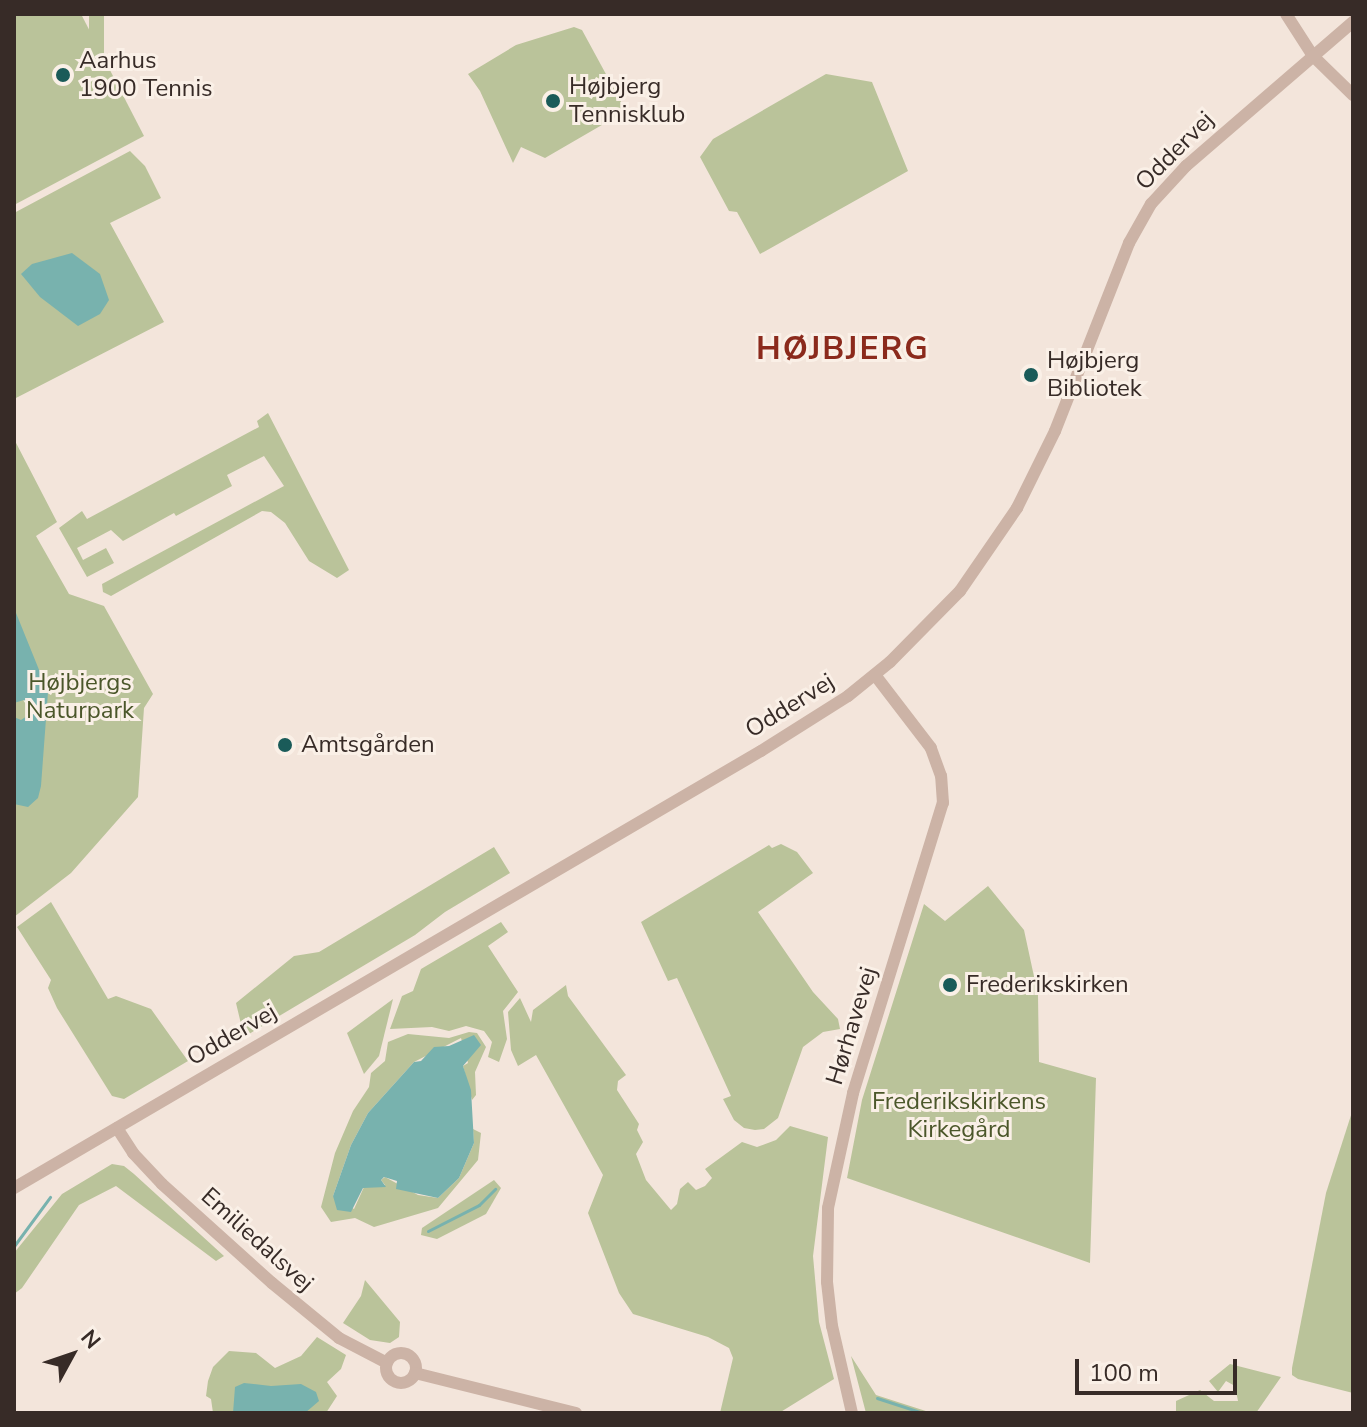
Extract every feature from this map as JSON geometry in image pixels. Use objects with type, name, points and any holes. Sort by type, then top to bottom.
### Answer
[{"type":"street","points":[[1286,14],[1313,56],[1353,95]]},
{"type":"street","name":"Oddervej","points":[[14,1188],[761,751],[875,675],[960,591],[1017,508],[1055,431],[1129,243],[1151,204],[1186,166],[1353,22]]},
{"type":"street","name":"Hørhavevej","points":[[852,1413],[832,1326],[827,1282],[828,1208],[853,1093],[943,803],[941,776],[931,748],[875,675]]},
{"type":"street","name":"Emiliedalsvej","points":[[117,1128],[133,1153],[162,1184],[281,1291],[339,1338],[387,1363]]},
{"type":"street","points":[[397,1354],[406,1354],[415,1364],[415,1373],[405,1383],[396,1382],[386,1372],[387,1363],[397,1354]]},
{"type":"street","points":[[415,1373],[576,1413]]},
{"type":"green space","name":"Aarhus 1900 Tennis","points":[[14,14],[81,14],[144,136],[14,205]]},
{"type":"green space","points":[[89,14],[104,14],[104,148],[89,148]]},
{"type":"green space","name":"Højbjerg Tennisklub","points":[[574,27],[582,30],[626,111],[545,158],[521,147],[513,163],[480,91],[468,74],[516,45]]},
{"type":"green space","points":[[826,74],[872,82],[908,171],[760,254],[737,212],[729,211],[700,157],[713,139]]},
{"type":"green space","points":[[130,151],[145,166],[161,198],[110,223],[164,322],[14,399],[14,213]]},
{"type":"green space","points":[[268,413],[349,570],[337,578],[309,561],[285,523],[271,512],[262,511],[111,596],[103,592],[102,584],[284,486],[264,456],[227,475],[232,486],[176,516],[174,513],[123,541],[111,530],[77,548],[83,560],[106,548],[114,563],[87,577],[59,528],[82,511],[87,519],[259,427],[257,421]]},
{"type":"green space","name":"Højbjergs Naturpark","points":[[14,439],[57,522],[36,536],[69,594],[104,606],[153,694],[144,708],[138,797],[71,873],[14,917]]},
{"type":"green space","points":[[781,844],[797,852],[813,873],[758,912],[813,992],[838,1019],[840,1029],[823,1032],[803,1047],[778,1118],[764,1129],[755,1130],[744,1128],[734,1120],[723,1099],[731,1096],[677,978],[668,981],[641,922],[769,845],[772,848]]},
{"type":"green space","points":[[494,847],[510,873],[445,912],[415,935],[249,1034],[241,1024],[236,1003],[294,956],[319,952]]},
{"type":"green space","name":"Frederikskirkens Kirkegård","points":[[988,886],[1024,930],[1038,995],[1039,1062],[1096,1078],[1090,1263],[847,1178],[862,1100],[924,904],[945,921]]},
{"type":"green space","points":[[51,902],[108,999],[116,996],[151,1009],[188,1061],[124,1099],[112,1096],[57,1008],[48,988],[51,980],[17,927]]},
{"type":"green space","points":[[501,922],[508,932],[488,946],[518,992],[503,1011],[507,1039],[499,1062],[488,1057],[492,1042],[484,1031],[466,1026],[449,1031],[432,1027],[390,1029],[402,996],[413,991],[421,969]]},
{"type":"green space","points":[[566,985],[568,996],[626,1075],[618,1081],[617,1090],[639,1124],[637,1130],[643,1142],[636,1154],[646,1180],[671,1210],[677,1204],[680,1189],[688,1182],[696,1190],[705,1186],[712,1178],[705,1169],[742,1142],[757,1147],[776,1140],[790,1126],[828,1137],[813,1256],[819,1322],[834,1379],[779,1413],[720,1413],[733,1358],[729,1348],[708,1337],[633,1314],[619,1293],[588,1213],[603,1175],[536,1055],[518,1066],[511,1050],[508,1012],[520,998],[531,1022],[533,1010]]},
{"type":"green space","points":[[393,999],[379,1056],[364,1074],[347,1033]]},
{"type":"green space","points":[[477,1033],[486,1047],[475,1072],[476,1095],[472,1100],[463,1066],[468,1063],[461,1038],[414,1062],[368,1113],[351,1145],[333,1196],[354,1209],[364,1187],[385,1185],[381,1180],[385,1177],[418,1195],[438,1198],[459,1178],[474,1143],[473,1129],[481,1133],[478,1160],[438,1208],[374,1227],[355,1218],[331,1222],[321,1207],[335,1153],[353,1111],[369,1087],[371,1073],[385,1061],[388,1042],[408,1034],[449,1038]]},
{"type":"green space","points":[[1353,1109],[1353,1393],[1298,1379],[1292,1375],[1292,1368],[1326,1193]]},
{"type":"green space","points":[[112,1164],[124,1166],[134,1174],[224,1256],[216,1261],[116,1186],[79,1205],[22,1288],[14,1294],[14,1253],[62,1194]]},
{"type":"green space","points":[[494,1180],[501,1188],[486,1214],[437,1239],[421,1235],[422,1228]]},
{"type":"green space","points":[[365,1280],[400,1322],[399,1337],[390,1343],[370,1340],[343,1323],[361,1296]]},
{"type":"green space","points":[[317,1337],[346,1355],[341,1369],[327,1382],[337,1396],[326,1413],[213,1413],[211,1399],[206,1396],[208,1381],[213,1367],[229,1351],[256,1353],[275,1368],[301,1356]]},
{"type":"green space","points":[[851,1356],[876,1395],[932,1413],[866,1413]]},
{"type":"green space","points":[[1230,1364],[1281,1377],[1256,1413],[1176,1413],[1176,1401],[1200,1390],[1214,1401],[1238,1401],[1235,1386],[1226,1381],[1218,1392],[1209,1381]]},
{"type":"water","points":[[72,253],[100,274],[109,300],[100,314],[78,326],[40,297],[21,274],[32,264]]},
{"type":"water","points":[[14,608],[48,692],[41,786],[38,798],[28,807],[14,804],[14,717],[21,720],[27,716],[29,708],[24,700],[14,703]]},
{"type":"water","points":[[474,1035],[481,1045],[463,1066],[471,1090],[474,1143],[459,1178],[438,1198],[396,1189],[397,1181],[384,1177],[381,1180],[386,1187],[363,1188],[351,1212],[337,1210],[333,1196],[351,1145],[368,1113],[414,1062],[421,1061],[434,1047],[449,1046]]},
{"type":"water","points":[[244,1383],[271,1386],[301,1384],[316,1392],[319,1401],[305,1413],[233,1413],[235,1387]]},
{"type":"waterway","points":[[428,1231],[479,1205],[495,1189]]},
{"type":"waterway","points":[[14,1246],[50,1197]]},
{"type":"waterway","points":[[877,1398],[923,1413]]},
{"type":"place","name":"Aarhus 1900 Tennis","points":[[63,75]]},
{"type":"place","name":"Højbjerg Tennisklub","points":[[553,101]]},
{"type":"place","name":"Højbjerg Bibliotek","points":[[1031,375]]},
{"type":"place","name":"Amtsgården","points":[[285,745]]},
{"type":"place","name":"Frederikskirken","points":[[950,985]]},
{"type":"district","name":"HØJBJERG","points":[[843,349]]}]
